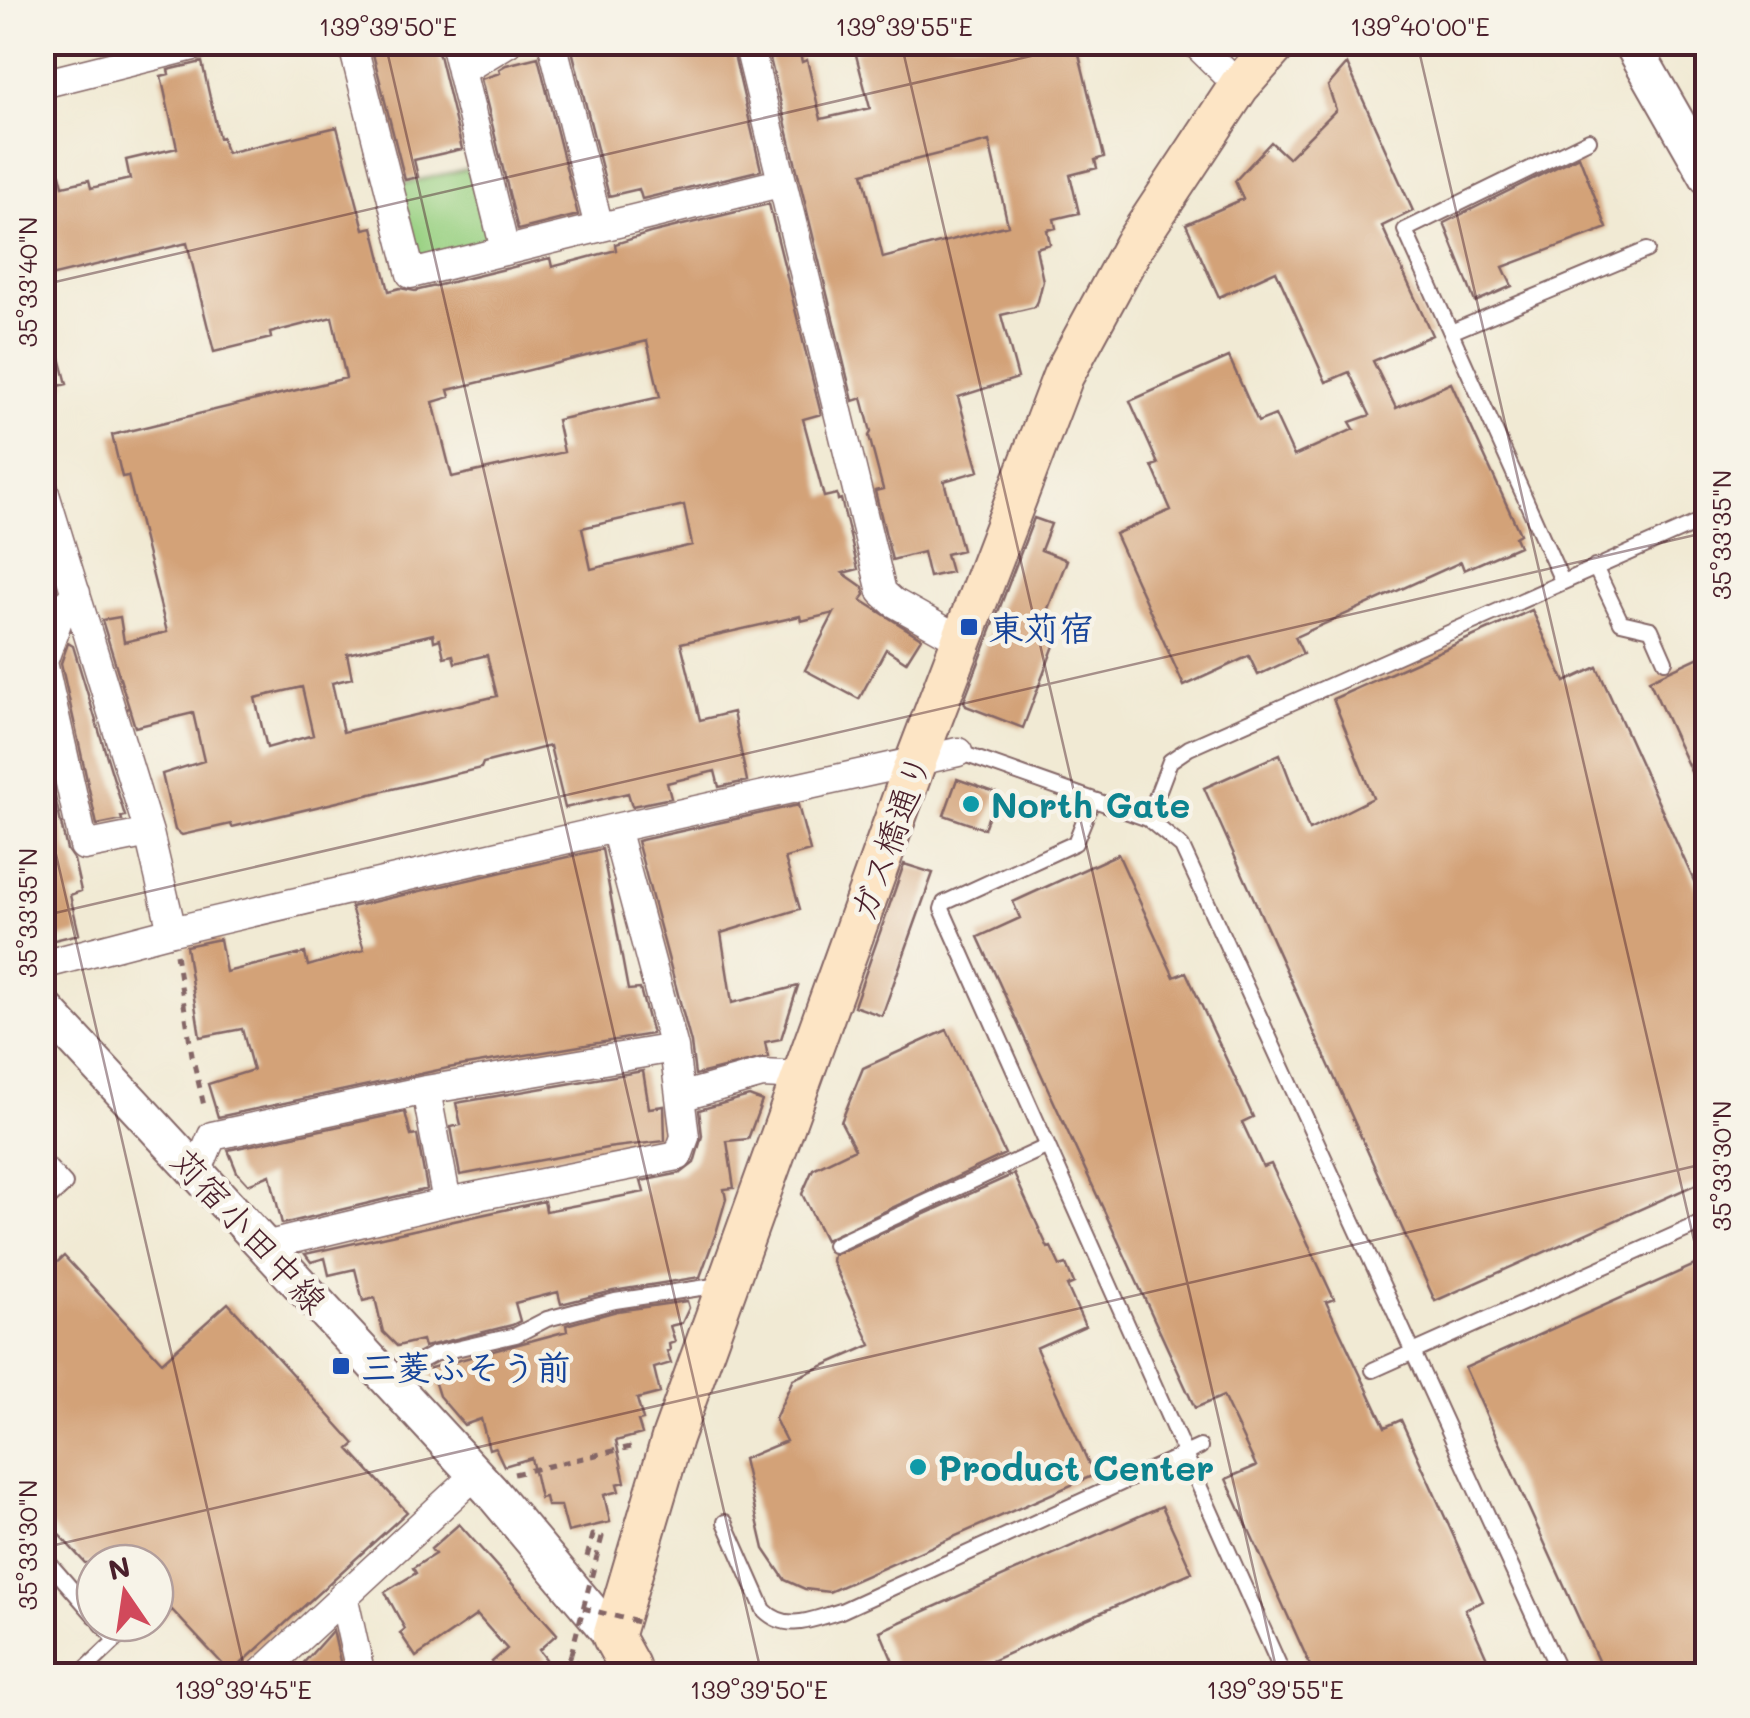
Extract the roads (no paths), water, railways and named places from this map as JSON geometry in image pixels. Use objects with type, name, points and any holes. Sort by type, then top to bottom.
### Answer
[{"type":"main road","name":"ガス橋通り","points":[[630,1655],[672,1438],[917,758],[1063,376],[1134,245],[1238,86],[1278,42]]},
{"type":"street","points":[[42,84],[210,42]]},
{"type":"street","points":[[352,42],[411,274],[780,182]]},
{"type":"street","points":[[454,42],[505,250]]},
{"type":"street","points":[[461,71],[509,42]]},
{"type":"street","points":[[552,42],[599,227]]},
{"type":"street","points":[[748,42],[882,592],[961,640]]},
{"type":"street","points":[[1194,42],[1238,86]]},
{"type":"street","points":[[1631,42],[1708,177]]},
{"type":"street","points":[[42,484],[149,832],[172,931]]},
{"type":"street","points":[[76,594],[61,611],[44,662],[84,846],[149,832]]},
{"type":"street","points":[[42,965],[172,931],[917,758],[958,752]]},
{"type":"street","points":[[264,1246],[446,1202],[678,1156],[685,1137],[674,1048],[616,828]]},
{"type":"street","name":"苅宿小田中線","points":[[42,1005],[482,1483],[630,1655]]},
{"type":"street","points":[[197,1172],[212,1136],[426,1090],[674,1048]]},
{"type":"street","points":[[680,1097],[762,1074],[804,1076]]},
{"type":"street","points":[[426,1090],[446,1202]]},
{"type":"street","points":[[258,1676],[344,1595],[482,1483]]},
{"type":"street","points":[[344,1595],[361,1676]]},
{"type":"lane","points":[[1562,581],[1405,230],[1589,140]]},
{"type":"lane","points":[[1451,332],[1647,250]]},
{"type":"lane","points":[[1148,819],[1170,762],[1189,748],[1708,518]]},
{"type":"lane","points":[[1595,567],[1621,622],[1651,630],[1665,661]]},
{"type":"lane","points":[[958,752],[1148,819],[1182,847],[1561,1676]]},
{"type":"lane","points":[[1092,801],[1075,843],[944,903],[942,909],[1284,1676]]},
{"type":"lane","points":[[834,1244],[1046,1146]]},
{"type":"lane","points":[[42,1160],[65,1184],[42,1205]]},
{"type":"lane","points":[[1373,1370],[1708,1220]]},
{"type":"lane","points":[[387,1378],[434,1354],[516,1335],[547,1318],[646,1295],[730,1283]]},
{"type":"lane","points":[[725,1522],[764,1610],[774,1620],[793,1624],[841,1611],[1200,1447]]},
{"type":"lane","points":[[42,1555],[75,1593]]},
{"type":"lane","points":[[78,1676],[113,1643]]},
{"type":"place","name":"東苅宿","points":[[969,627]]},
{"type":"place","name":"North Gate","points":[[971,804]]},
{"type":"place","name":"三菱ふそう前","points":[[341,1366]]},
{"type":"place","name":"Product Center","points":[[918,1467]]}]
